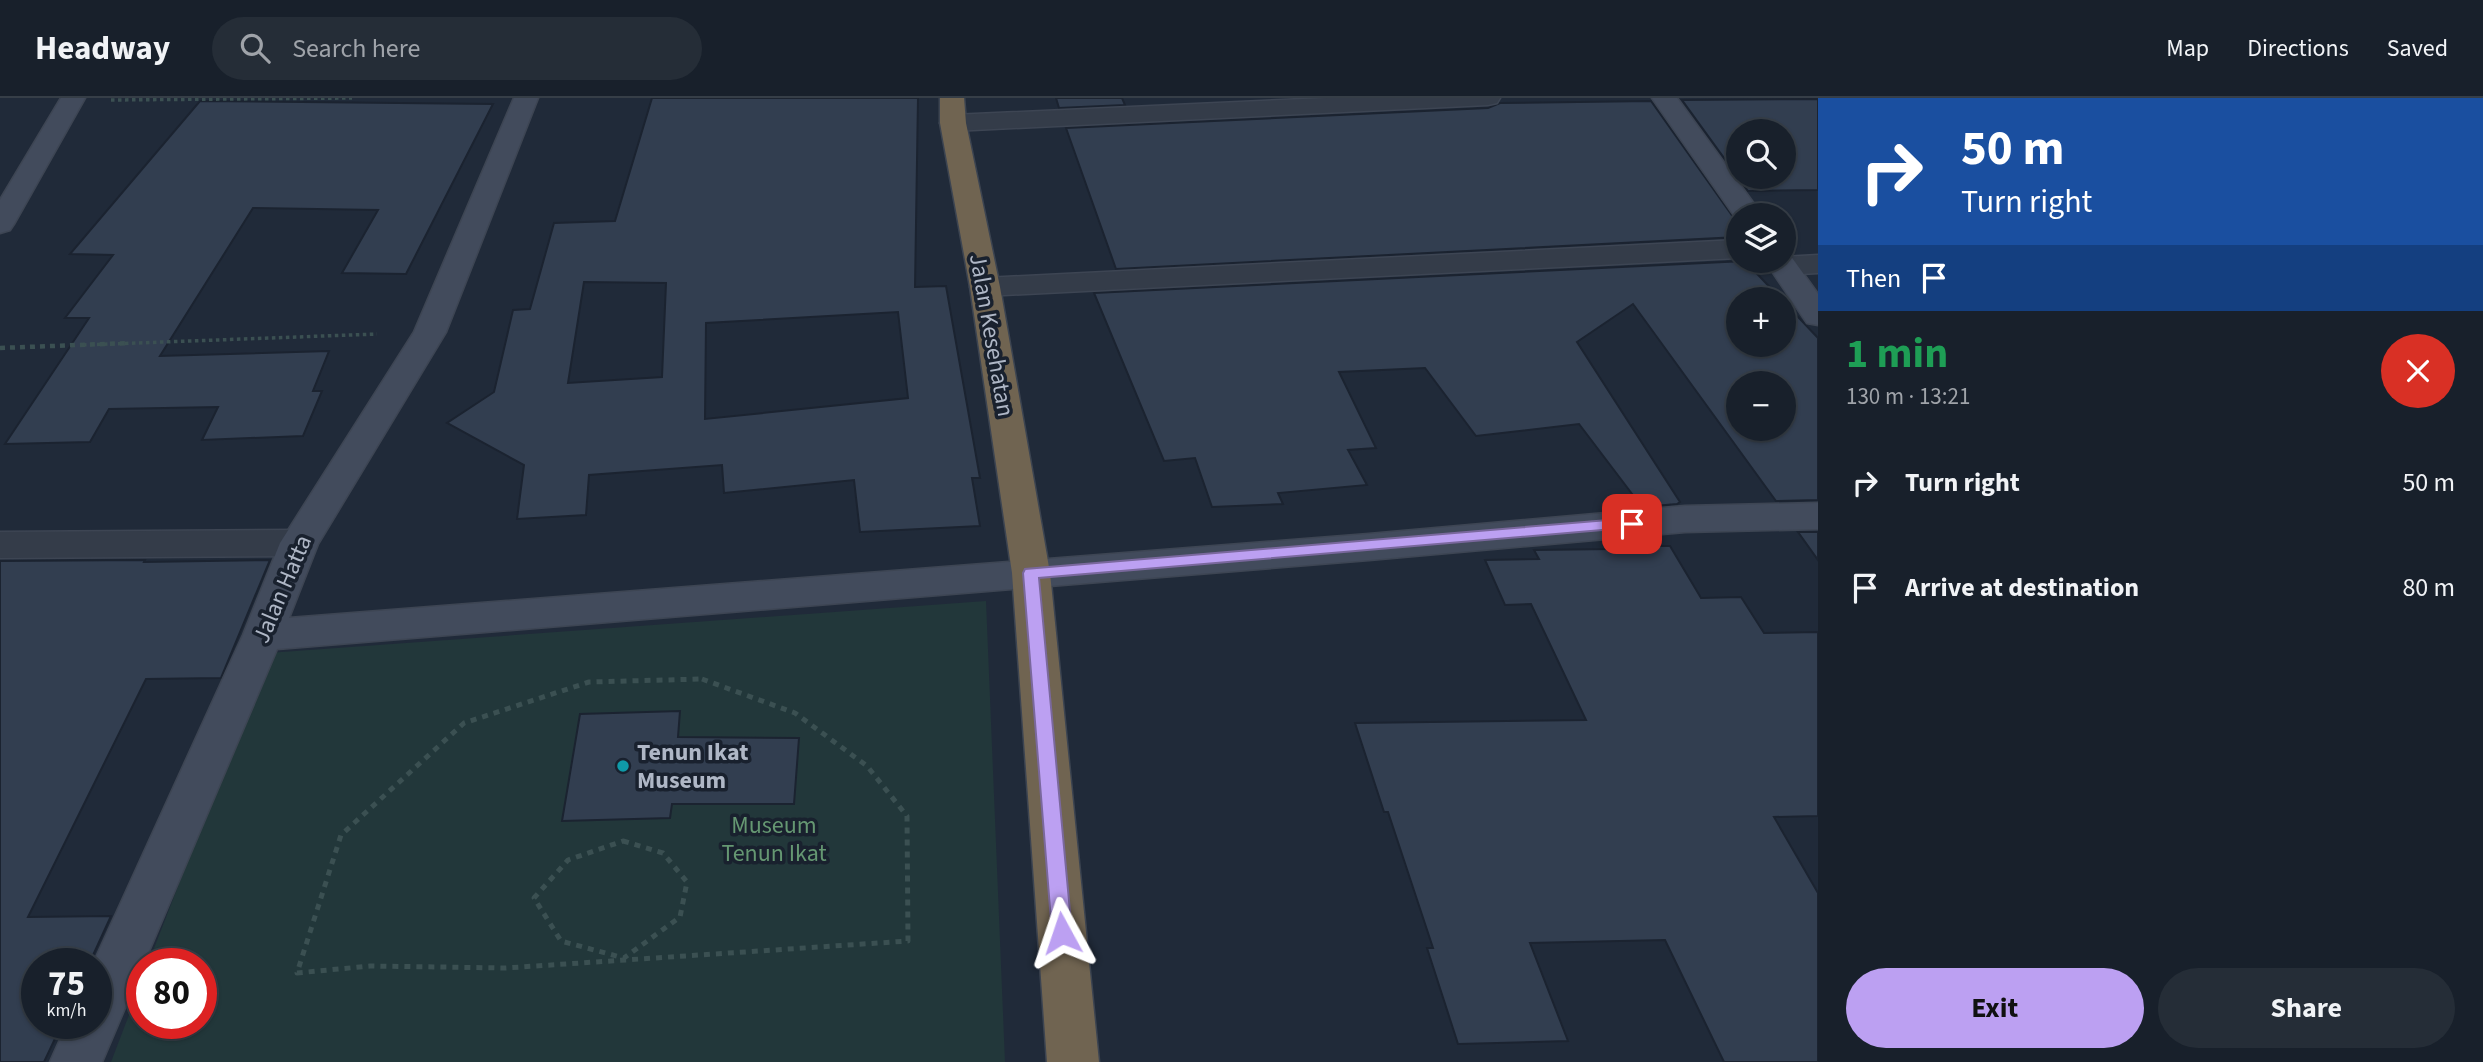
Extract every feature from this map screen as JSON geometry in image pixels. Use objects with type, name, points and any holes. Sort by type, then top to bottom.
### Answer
[{"type":"highway","name":"Jalan Kesehatan","points":[[953,111],[985,287],[1031,573],[1073,1062]]},
{"type":"street","name":"Jalan Hatta","points":[[112,979],[263,635],[299,543],[430,332],[526,98]]},
{"type":"street","points":[[953,111],[1488,98]]},
{"type":"street","points":[[1664,98],[1739,203]]},
{"type":"street","points":[[0,224],[72,99]]},
{"type":"street","points":[[985,287],[1726,251]]},
{"type":"street","points":[[1796,263],[1818,264]]},
{"type":"street","points":[[1789,273],[1818,316]]},
{"type":"street","points":[[263,635],[1685,519],[1818,516]]},
{"type":"street","points":[[0,545],[299,543]]},
{"type":"street","points":[[76,1062],[86,1039]]},
{"type":"path","points":[[72,99],[352,98]]},
{"type":"path","points":[[0,348],[430,332]]},
{"type":"path","points":[[624,958],[561,942],[534,898],[568,860],[623,841],[663,853],[687,882],[680,917],[624,958],[506,968],[370,966],[297,973],[341,835],[464,723],[589,682],[702,679],[795,713],[867,765],[907,816],[908,941],[624,958]]},
{"type":"green space","name":"Museum Tenun Ikat","points":[[986,601],[1005,1062],[111,1062],[126,1023],[126,1039],[217,1039],[217,948],[154,948],[268,653]]},
{"type":"building","points":[[652,98],[918,98],[915,287],[946,286],[980,478],[972,478],[980,526],[860,532],[854,480],[724,493],[722,465],[589,475],[586,515],[517,519],[524,465],[447,423],[494,392],[513,310],[530,309],[554,223],[615,221]],"holes":[[[584,282],[666,283],[662,377],[568,383]],[[898,312],[908,398],[705,419],[706,323]]]},
{"type":"building","points":[[1056,98],[1122,98],[1125,105],[1059,108]]},
{"type":"building","points":[[1818,99],[1818,190],[1747,189],[1796,189],[1796,119],[1726,119],[1726,161],[1682,100]]},
{"type":"building","points":[[200,101],[493,104],[406,274],[342,273],[378,210],[253,208],[160,356],[329,351],[313,391],[322,391],[303,436],[202,440],[218,407],[109,409],[90,442],[5,444],[89,318],[65,318],[113,255],[70,254]]},
{"type":"building","points":[[1651,101],[1726,207],[1726,238],[1116,269],[1066,128],[1488,108],[1500,103]]},
{"type":"building","points":[[1726,262],[1726,273],[1756,273],[1770,287],[1726,287],[1726,357],[1796,357],[1796,315],[1818,338],[1818,500],[1776,501],[1732,441],[1796,441],[1796,371],[1726,371],[1726,432],[1633,304],[1577,342],[1680,502],[1677,504],[1642,507],[1579,424],[1476,436],[1425,368],[1339,372],[1376,448],[1348,450],[1367,485],[1278,493],[1283,504],[1212,507],[1195,458],[1164,461],[1094,293]]},
{"type":"building","points":[[1798,532],[1818,532],[1818,560]]},
{"type":"building","points":[[1609,546],[1670,546],[1701,598],[1741,597],[1764,633],[1818,632],[1818,816],[1774,817],[1818,893],[1818,1062],[1724,1062],[1665,940],[1530,943],[1568,1041],[1458,1044],[1427,948],[1433,948],[1355,723],[1586,720],[1531,604],[1505,605],[1485,560],[1539,559],[1534,550],[1611,549]]},
{"type":"building","points":[[270,560],[221,678],[146,679],[28,917],[111,916],[96,948],[21,948],[21,1039],[55,1039],[44,1062],[0,1062],[0,561]]},
{"type":"building","points":[[680,711],[678,737],[799,738],[794,804],[672,804],[670,818],[562,821],[580,714]]},
{"type":"place","name":"Tenun Ikat Museum","points":[[623,766]]},
{"type":"route","points":[[1062,933],[1031,573],[1632,524]]}]
